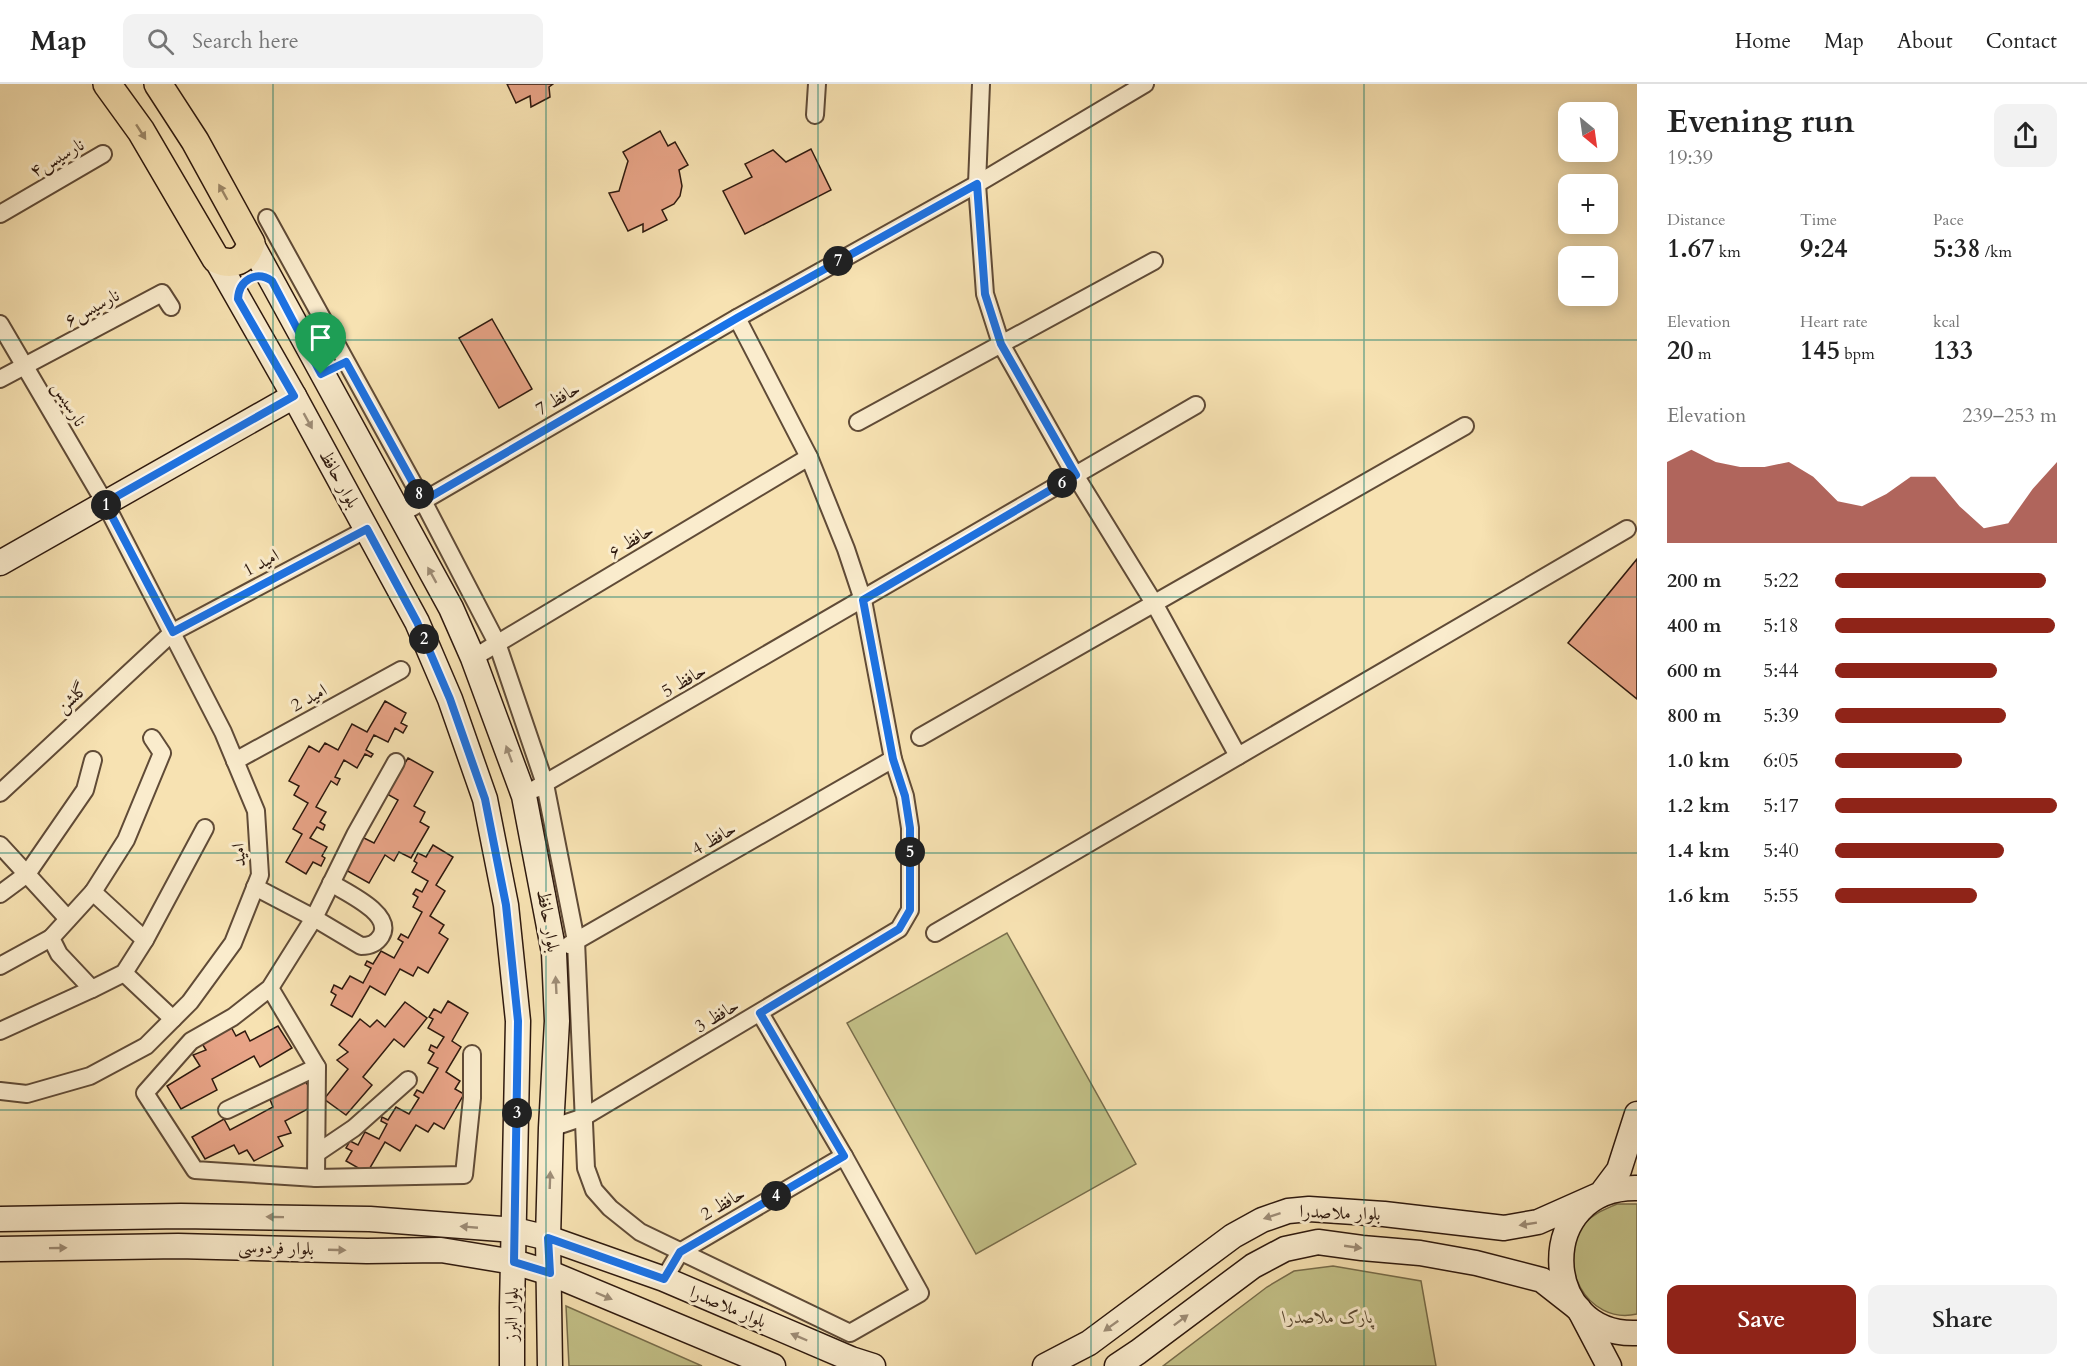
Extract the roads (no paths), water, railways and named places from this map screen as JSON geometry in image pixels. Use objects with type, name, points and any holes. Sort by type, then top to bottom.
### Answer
[{"type":"main road","name":"بلوار حافظ","points":[[107,84],[141,131],[216,259],[294,396],[417,622],[450,699],[485,799],[506,905],[518,1021],[514,1262]]},
{"type":"main road","name":"بلوار حافظ","points":[[158,84],[195,141],[451,608],[473,658],[524,796],[554,953],[557,1021],[548,1238]]},
{"type":"main road","points":[[216,259],[224,263],[234,263],[249,252],[251,243]]},
{"type":"main road","points":[[238,299],[240,287],[249,278],[261,276],[272,281]]},
{"type":"main road","points":[[0,563],[294,396]]},
{"type":"main road","points":[[1609,1366],[1579,1309],[1566,1290],[1560,1269],[1561,1246],[1569,1225],[1583,1207],[1601,1194],[1619,1170],[1637,1114]]},
{"type":"main road","name":"بلوار ملاصدرا","points":[[1046,1366],[1089,1342],[1233,1236],[1262,1220],[1288,1211],[1309,1209],[1384,1214],[1504,1228],[1538,1222],[1601,1194],[1623,1188],[1637,1188]]},
{"type":"main road","name":"بلوار فردوسی","points":[[0,1219],[181,1216],[370,1219],[515,1230],[548,1238]]},
{"type":"main road","name":"بلوار ملاصدرا","points":[[548,1238],[664,1279],[851,1359],[873,1366]]},
{"type":"main road","name":"بلوار البرز","points":[[548,1238],[550,1366]]},
{"type":"main road","name":"بلوار ملاصدرا","points":[[1117,1366],[1254,1266],[1285,1249],[1318,1242],[1420,1253],[1476,1263],[1542,1280],[1595,1322],[1614,1331],[1637,1333]]},
{"type":"main road","name":"بلوار فردوسی","points":[[0,1249],[178,1246],[367,1251],[441,1250],[514,1262],[550,1273]]},
{"type":"main road","name":"بلوار البرز","points":[[512,1366],[514,1262]]},
{"type":"main road","name":"بلوار ملاصدرا","points":[[550,1273],[773,1366]]},
{"type":"street","points":[[815,115],[817,84]]},
{"type":"street","points":[[981,84],[977,184],[985,294],[1001,344],[1076,475],[1154,603],[1238,756]]},
{"type":"street","name":"حافظ 7","points":[[399,515],[737,318],[977,184],[1145,84]]},
{"type":"street","name":"نارسیس۴","points":[[0,214],[103,154]]},
{"type":"street","points":[[267,218],[423,501],[497,643],[545,784],[576,941],[586,1168],[594,1190],[610,1208],[640,1232],[850,1333],[920,1293],[844,1156],[760,1013]]},
{"type":"street","points":[[858,422],[1154,261]]},
{"type":"street","name":"نارسیس۶","points":[[24,365],[162,293],[171,307]]},
{"type":"street","points":[[737,318],[809,457],[846,549],[863,600],[893,759]]},
{"type":"street","name":"نارسیس","points":[[0,324],[105,503]]},
{"type":"street","points":[[321,374],[346,362]]},
{"type":"street","points":[[0,379],[24,365]]},
{"type":"street","name":"حافظ 5","points":[[524,796],[1196,405]]},
{"type":"street","points":[[920,737],[1465,426]]},
{"type":"street","name":"حافظ ۶","points":[[473,658],[809,457]]},
{"type":"street","name":"امید","points":[[0,1091],[27,1094],[90,1076],[146,1046],[190,1002],[233,943],[260,875],[256,811],[223,732],[105,503]]},
{"type":"street","name":"امید 1","points":[[173,632],[367,529]]},
{"type":"street","points":[[935,933],[1627,529]]},
{"type":"street","name":"گلشن","points":[[0,793],[173,632]]},
{"type":"street","name":"امید 2","points":[[235,761],[401,669]]},
{"type":"street","points":[[0,966],[51,938],[93,892],[126,840],[162,753],[152,738]]},
{"type":"street","name":"حافظ 3","points":[[551,1128],[584,1118],[899,929],[910,910],[910,828],[905,796],[893,759]]},
{"type":"street","name":"حافظ 4","points":[[554,953],[893,759]]},
{"type":"street","points":[[0,894],[27,874],[85,790],[93,760]]},
{"type":"street","points":[[396,762],[355,835],[314,918],[270,988],[233,1017],[191,1041],[145,1093],[195,1170],[316,1178],[464,1175],[472,1098],[472,1054]]},
{"type":"street","points":[[0,1031],[124,973],[145,940],[206,828]]},
{"type":"street","points":[[0,845],[68,919]]},
{"type":"street","points":[[255,886],[361,946],[370,946],[383,933],[382,921],[377,912],[331,883]]},
{"type":"street","points":[[93,892],[145,940]]},
{"type":"street","points":[[51,938],[59,954],[92,989]]},
{"type":"street","points":[[124,973],[173,1019]]},
{"type":"street","points":[[270,988],[317,1067],[316,1178]]},
{"type":"street","points":[[227,1110],[317,1067]]},
{"type":"street","points":[[317,1153],[354,1128],[408,1080]]},
{"type":"street","name":"حافظ 2","points":[[664,1279],[680,1252],[844,1156]]},
{"type":"park label","name":"پارک ملاصدرا","points":[[1328,1317]]}]
